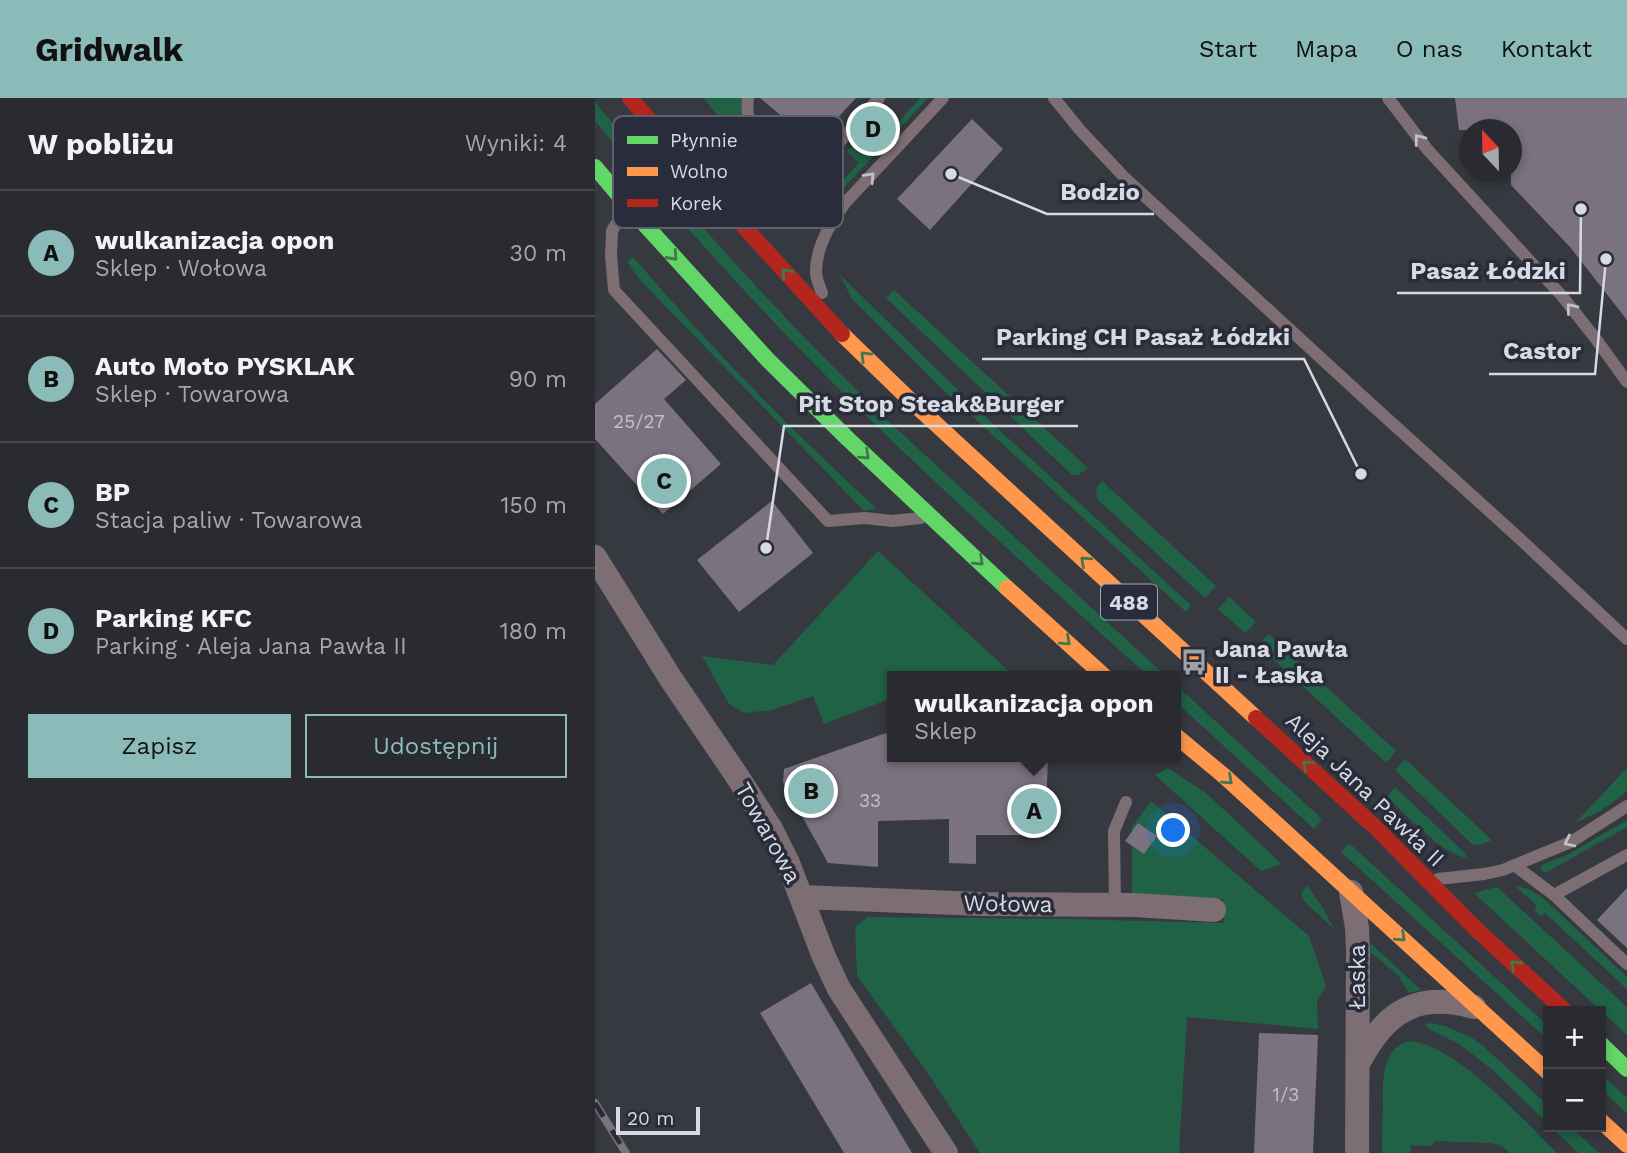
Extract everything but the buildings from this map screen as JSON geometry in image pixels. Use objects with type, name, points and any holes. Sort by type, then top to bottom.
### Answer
[{"type":"main road","name":"Aleja Jana Pawła II","points":[[630,98],[646,116]]},
{"type":"main road","points":[[595,167],[613,188]]},
{"type":"main road","points":[[648,228],[768,360],[930,517],[1099,671]]},
{"type":"main road","name":"Aleja Jana Pawła II","points":[[745,228],[832,324],[922,411],[1376,828],[1475,928],[1561,1006]]},
{"type":"main road","points":[[1181,740],[1223,775],[1545,1069]]},
{"type":"main road","points":[[1606,1049],[1627,1069]]},
{"type":"main road","points":[[1606,1126],[1627,1145]]},
{"type":"street","name":"Towarowa","points":[[595,557],[671,679],[771,830],[781,847],[839,989],[946,1153]]},
{"type":"street","name":"Łaska","points":[[1351,891],[1357,928],[1357,1153]]},
{"type":"street","name":"Wołowa","points":[[802,897],[981,904],[1115,904],[1213,910]]},
{"type":"street","name":"Łaska","points":[[1359,1063],[1375,1034],[1403,1010],[1439,1002],[1478,1008]]},
{"type":"lane","points":[[748,98],[749,116]]},
{"type":"lane","points":[[843,138],[879,98]]},
{"type":"lane","points":[[843,206],[943,98]]},
{"type":"lane","points":[[1044,98],[1057,102],[1125,178],[1627,639]]},
{"type":"lane","points":[[1388,98],[1427,149],[1562,296],[1601,344],[1627,382]]},
{"type":"lane","points":[[614,228],[611,256],[614,290],[828,521],[892,521],[930,517]]},
{"type":"lane","points":[[829,228],[816,273],[832,324]]},
{"type":"lane","points":[[1115,904],[1114,831],[1126,802]]},
{"type":"lane","points":[[1427,880],[1484,874],[1514,865],[1571,842],[1627,806]]},
{"type":"lane","points":[[1554,895],[1627,855]]},
{"type":"lane","points":[[1514,865],[1554,895],[1627,964]]},
{"type":"green space","points":[[703,98],[741,98],[742,116],[719,116]]},
{"type":"green space","points":[[920,98],[928,98],[843,188],[843,178],[859,163],[847,151],[854,144],[873,150]]},
{"type":"green space","points":[[595,102],[613,123],[613,142],[606,134],[595,121]]},
{"type":"green space","points":[[688,228],[703,228],[781,313],[900,432],[1161,671],[1142,671],[950,495],[834,384]]},
{"type":"green space","points":[[633,257],[751,386],[875,509],[864,511],[641,281],[627,262]]},
{"type":"green space","points":[[840,275],[997,428],[1191,605],[1186,612],[939,386],[852,299]]},
{"type":"green space","points":[[894,290],[1088,468],[1078,475],[1072,475],[886,298]]},
{"type":"green space","points":[[1102,481],[1216,586],[1205,598],[1097,499],[1096,488]]},
{"type":"green space","points":[[878,551],[1008,671],[887,671],[887,700],[824,724],[813,696],[772,710],[744,713],[729,704],[702,656],[773,665]]},
{"type":"green space","points":[[1229,597],[1256,622],[1245,633],[1218,609]]},
{"type":"green space","points":[[1269,634],[1396,751],[1386,763],[1258,645]]},
{"type":"green space","points":[[1181,690],[1322,819],[1314,829],[1181,707]]},
{"type":"green space","points":[[1405,759],[1492,840],[1480,845],[1472,844],[1395,770]]},
{"type":"green space","points":[[1168,768],[1206,793],[1282,864],[1261,871],[1155,775]]},
{"type":"green space","points":[[1627,768],[1627,790],[1603,809],[1576,822]]},
{"type":"green space","points":[[1395,787],[1465,853],[1467,858],[1435,842],[1387,797]]},
{"type":"green space","points":[[1151,801],[1309,936],[1326,986],[1317,1000],[1318,1029],[1187,1017],[1179,1153],[980,1153],[927,1072],[857,976],[855,927],[868,917],[1224,923],[1223,899],[1132,893],[1132,827]]},
{"type":"green space","points":[[1627,820],[1627,827],[1547,872],[1540,868],[1567,855]]},
{"type":"green space","points":[[1349,843],[1543,1021],[1543,1035],[1341,852]]},
{"type":"green space","points":[[1307,885],[1334,929],[1304,901],[1301,894]]},
{"type":"green space","points":[[1514,885],[1542,897],[1627,977],[1627,989],[1545,913],[1540,916],[1534,910],[1537,906]]},
{"type":"green space","points":[[1497,887],[1627,1007],[1627,1035],[1606,1016],[1606,1006],[1596,1006],[1475,894]]},
{"type":"green space","points":[[1370,943],[1421,990],[1409,993],[1398,975],[1371,953]]},
{"type":"green space","points":[[1425,1024],[1445,1026],[1471,1037],[1483,1046],[1543,1100],[1543,1119],[1495,1072],[1459,1044],[1429,1029]]},
{"type":"green space","points":[[1409,1041],[1427,1045],[1468,1069],[1557,1153],[1510,1153],[1500,1145],[1490,1143],[1435,1141],[1431,1146],[1411,1145],[1410,1153],[1382,1153],[1385,1068],[1393,1051]]},
{"type":"green space","points":[[1606,1079],[1627,1098],[1627,1114],[1606,1094]]},
{"type":"green space","points":[[1556,1132],[1576,1132],[1599,1153],[1579,1153]]},
{"type":"railway","points":[[595,1103],[626,1153]]},
{"type":"traffic: fast","points":[[595,167],[613,188]]},
{"type":"traffic: fast","points":[[648,228],[768,360],[1007,588]]},
{"type":"traffic: fast","points":[[1606,1049],[1627,1069]]},
{"type":"traffic: slow","points":[[842,334],[912,402],[1256,718]]},
{"type":"traffic: slow","points":[[1007,588],[1098,671]]},
{"type":"traffic: slow","points":[[1181,740],[1223,775],[1545,1069]]},
{"type":"traffic: slow","points":[[1606,1126],[1627,1145]]},
{"type":"traffic: jam","points":[[630,98],[646,116]]},
{"type":"traffic: jam","points":[[745,228],[842,334]]},
{"type":"traffic: jam","points":[[1256,718],[1376,828],[1475,928],[1560,1006]]},
{"type":"place","name":"Parking KFC","points":[[873,129]]},
{"type":"place","name":"Bodzio","points":[[951,174]]},
{"type":"place","name":"Pasaż Łódzki","points":[[1581,209]]},
{"type":"place","name":"Castor","points":[[1606,259]]},
{"type":"place","name":"Parking CH Pasaż Łódzki","points":[[1361,474]]},
{"type":"place","name":"BP","points":[[664,481]]},
{"type":"place","name":"Pit Stop Steak&Burger","points":[[766,548]]},
{"type":"place","name":"Jana Pawła II - Łaska","points":[[1194,662]]},
{"type":"place","name":"Auto Moto PYSKLAK","points":[[811,791]]},
{"type":"place","name":"wulkanizacja opon","points":[[1034,811]]}]
